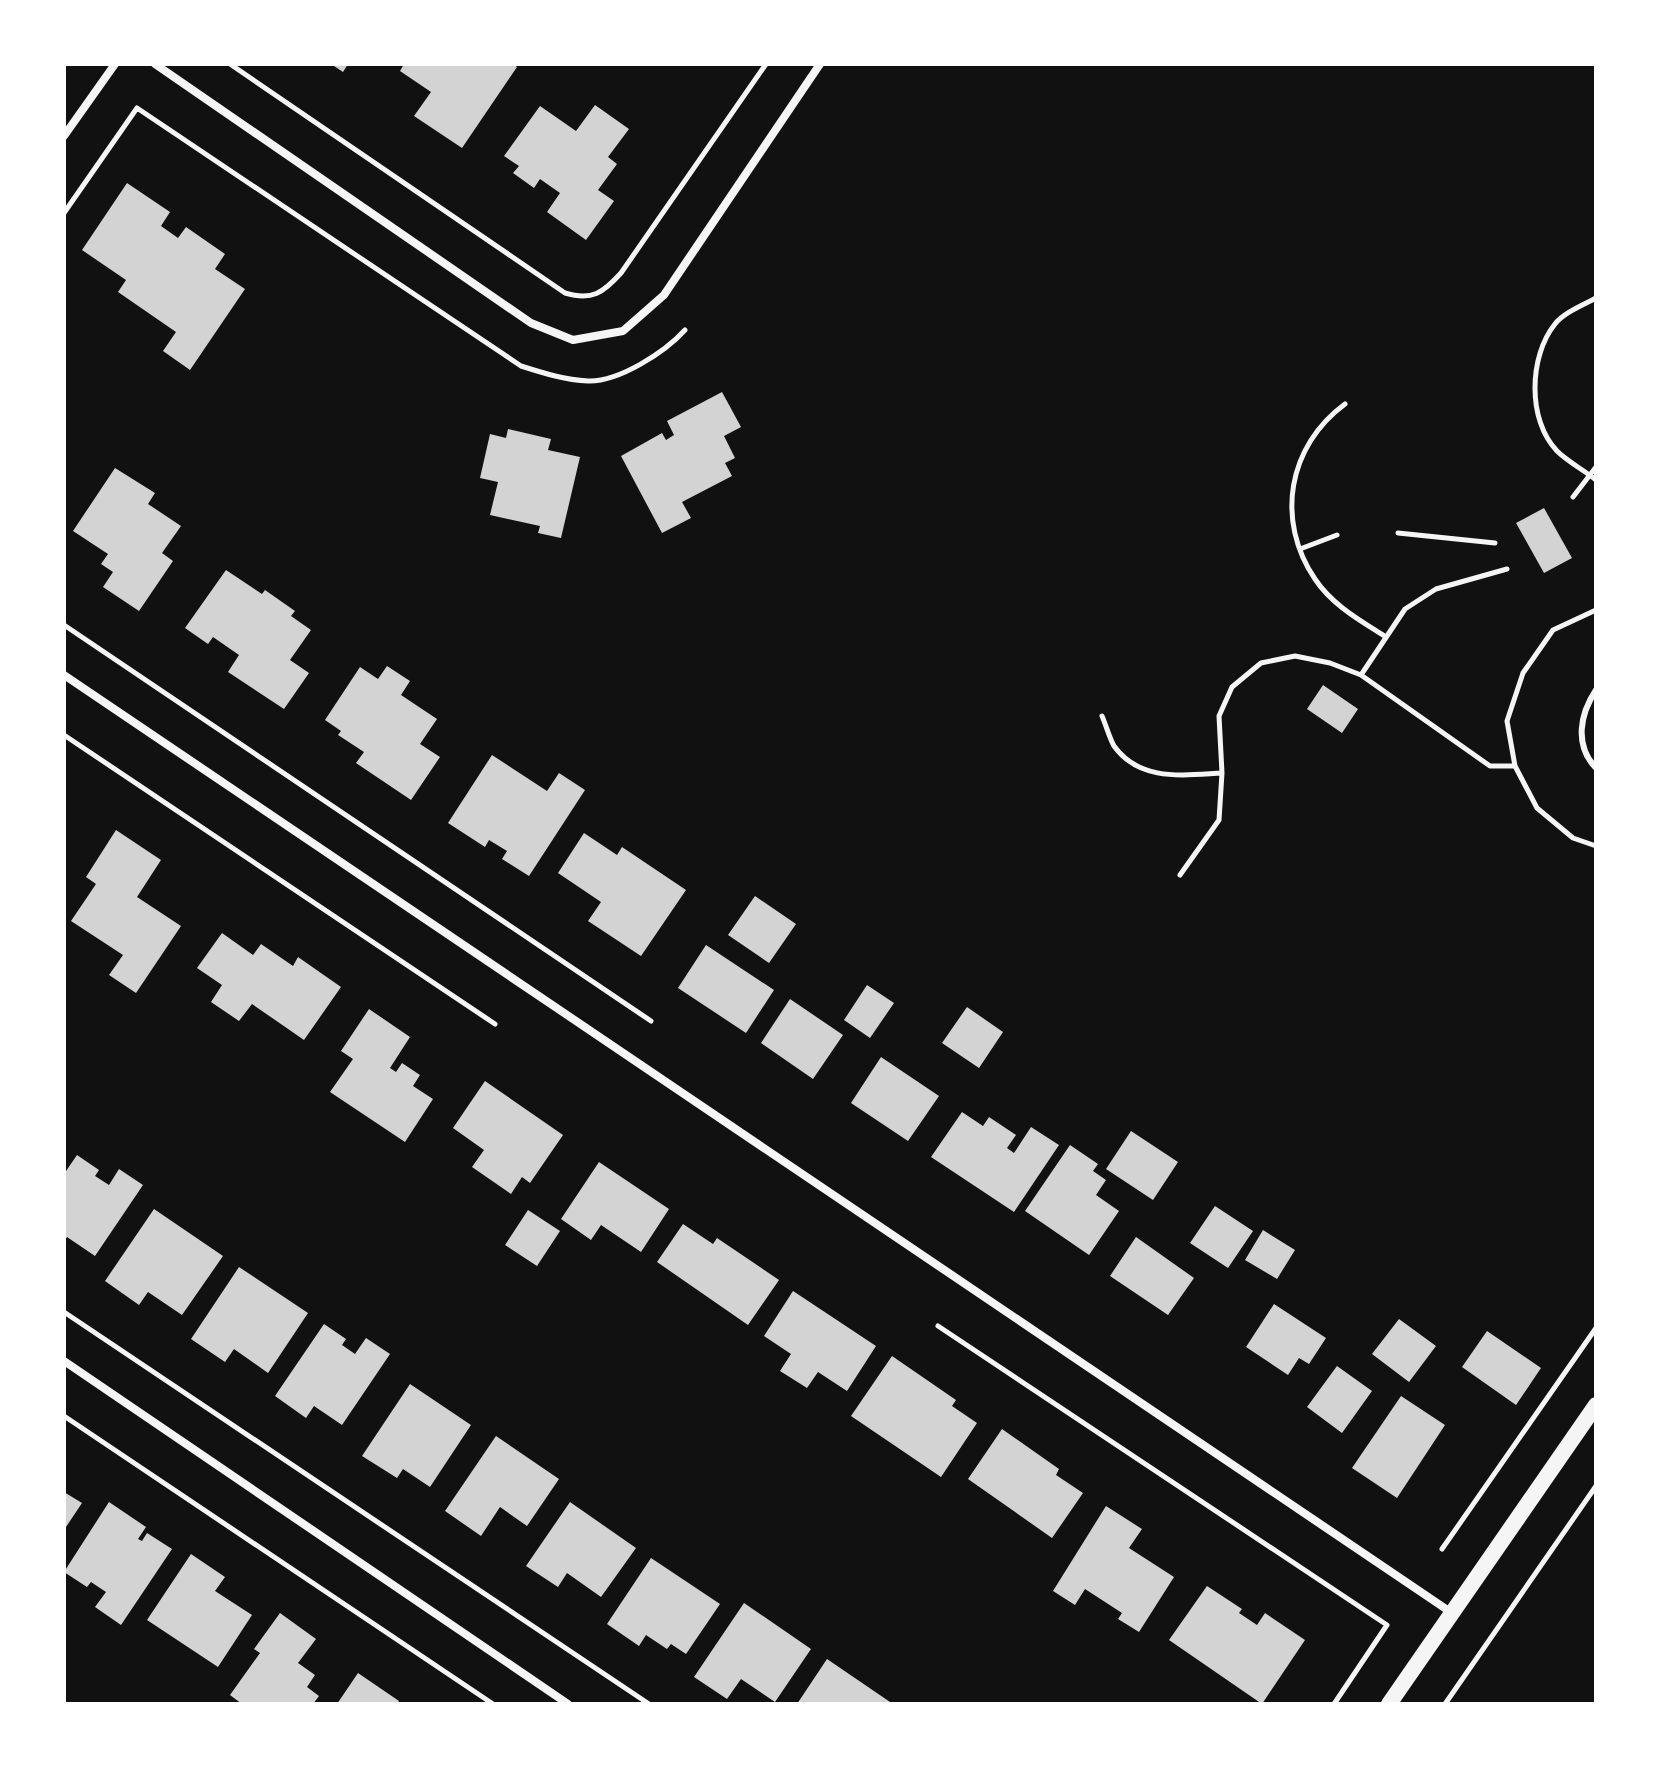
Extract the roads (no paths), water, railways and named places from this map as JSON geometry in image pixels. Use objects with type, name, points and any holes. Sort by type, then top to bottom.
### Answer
[{"type":"main road","points":[[1389,1704],[1596,1405]]},
{"type":"street","points":[[64,136],[115,64]]},
{"type":"street","points":[[155,64],[531,323],[573,340],[623,331],[664,295],[820,64]]},
{"type":"street","points":[[64,675],[1452,1613]]},
{"type":"street","points":[[64,1361],[568,1704]]},
{"type":"lane","points":[[1596,690],[1585,708],[1581,726],[1583,745],[1596,768]]}]
